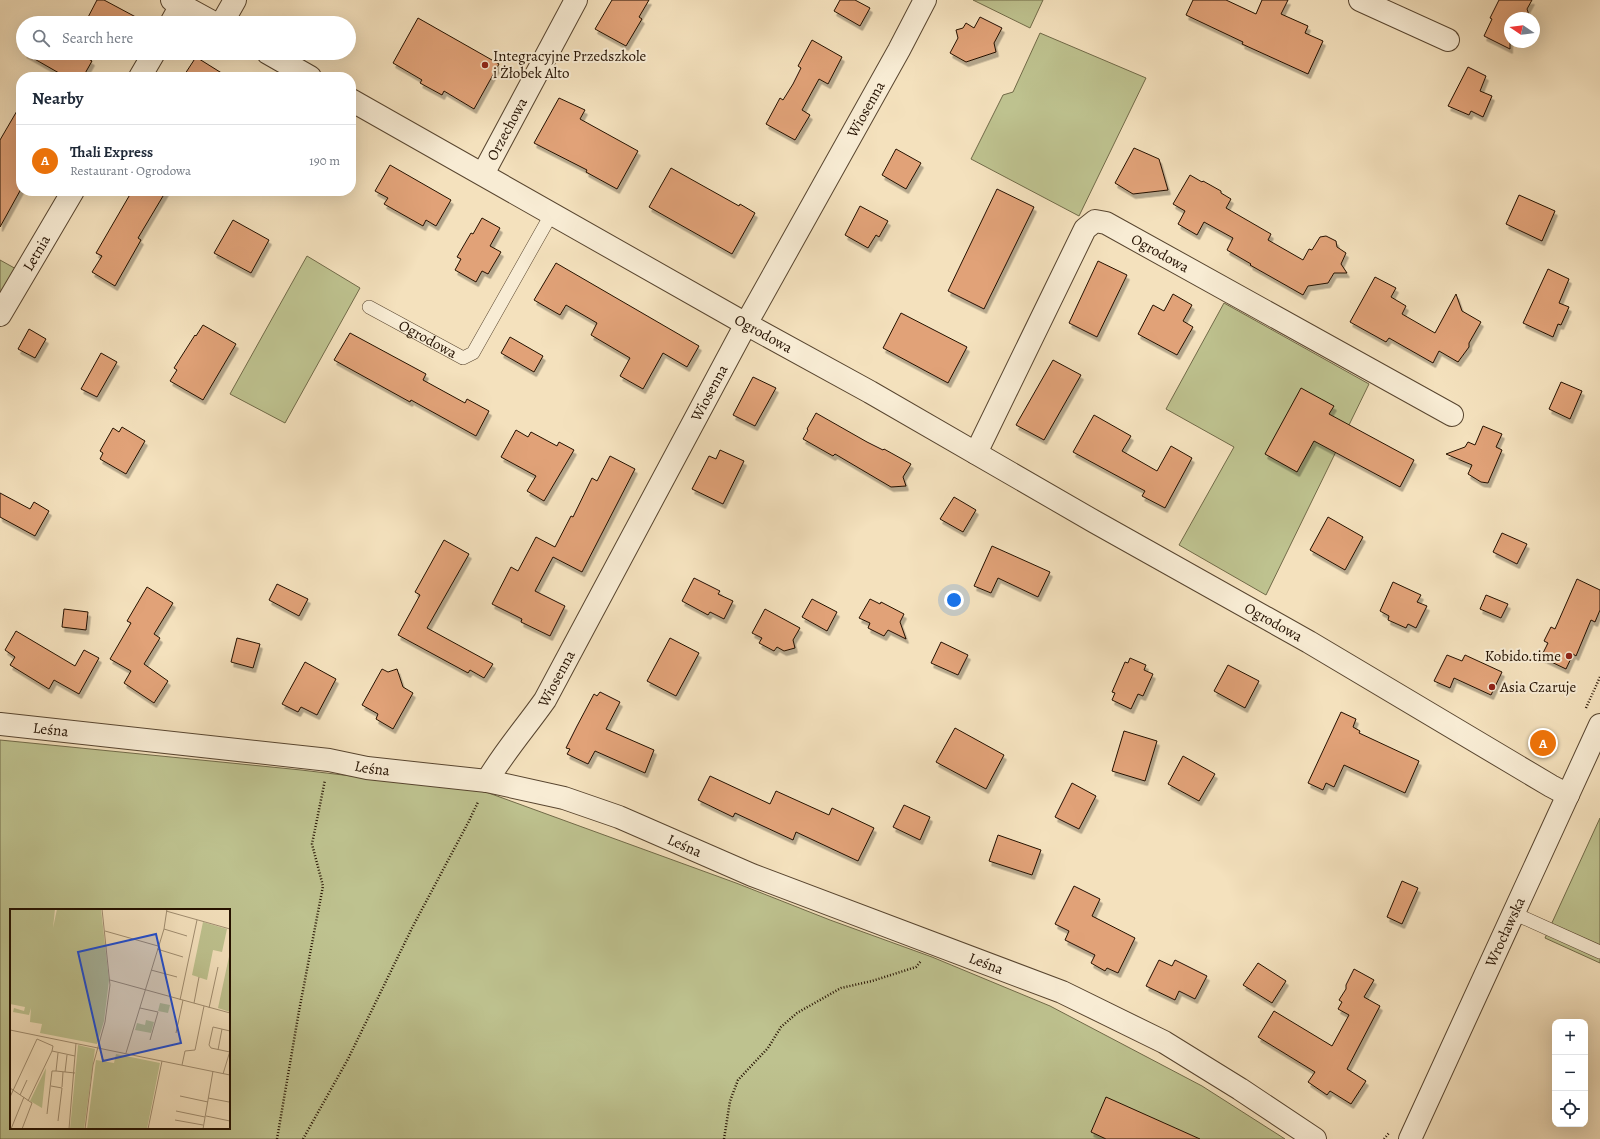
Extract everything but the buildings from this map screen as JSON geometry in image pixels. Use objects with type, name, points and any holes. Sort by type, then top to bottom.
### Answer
[{"type":"street","points":[[226,16],[235,0]]},
{"type":"street","name":"Orzechowa","points":[[482,174],[576,0]]},
{"type":"street","name":"Wiosenna","points":[[487,781],[511,744],[530,723],[545,700],[746,324],[899,50],[925,0]]},
{"type":"street","points":[[1360,0],[1448,40]]},
{"type":"street","points":[[175,10],[193,16]]},
{"type":"street","points":[[143,72],[150,60]]},
{"type":"street","points":[[280,60],[301,72]]},
{"type":"street","name":"Ogrodowa","points":[[356,103],[746,324],[870,392],[1095,522],[1309,642],[1551,786],[1568,794]]},
{"type":"street","name":"Letnia","points":[[0,315],[69,196]]},
{"type":"street","name":"Ogrodowa","points":[[976,453],[1085,229],[1094,221],[1106,223],[1452,415]]},
{"type":"street","name":"Leśna","points":[[0,724],[329,760],[367,768],[487,781],[564,798],[619,817],[752,875],[936,943],[1062,992],[1164,1042],[1240,1089],[1315,1139]]},
{"type":"street","name":"Wrocławska","points":[[1410,1139],[1600,725]]},
{"type":"lane","name":"Ogrodowa","points":[[369,307],[463,358],[474,353],[552,214]]},
{"type":"lane","points":[[1513,913],[1600,952]]},
{"type":"path","points":[[278,1139],[299,1011],[324,886],[312,844],[329,760]]},
{"type":"path","points":[[303,1139],[348,1059],[412,928],[469,821],[487,781]]},
{"type":"path","points":[[724,1139],[730,1101],[738,1080],[768,1048],[781,1027],[797,1013],[841,988],[872,981],[916,967],[936,943]]},
{"type":"green space","points":[[973,0],[1043,0],[1030,28]]},
{"type":"green space","points":[[1040,33],[1146,78],[1079,216],[971,159],[1003,95],[1013,92]]},
{"type":"green space","points":[[307,256],[360,288],[285,423],[230,394]]},
{"type":"green space","points":[[0,260],[18,270],[0,300]]},
{"type":"green space","points":[[1224,303],[1369,384],[1266,595],[1179,545],[1234,447],[1166,409]]},
{"type":"green space","points":[[0,740],[301,770],[486,792],[736,883],[830,920],[932,957],[1050,1006],[1202,1086],[1285,1139],[0,1139]]},
{"type":"green space","points":[[1600,818],[1600,963],[1545,938]]},
{"type":"place","name":"Integracyjne Przedszkole i Żłobek Alto","points":[[485,65]]},
{"type":"place","name":"Kobido.time","points":[[1569,656]]},
{"type":"place","name":"Asia Czaruje","points":[[1492,687]]},
{"type":"place","name":"Thali Express","points":[[1543,743]]}]
